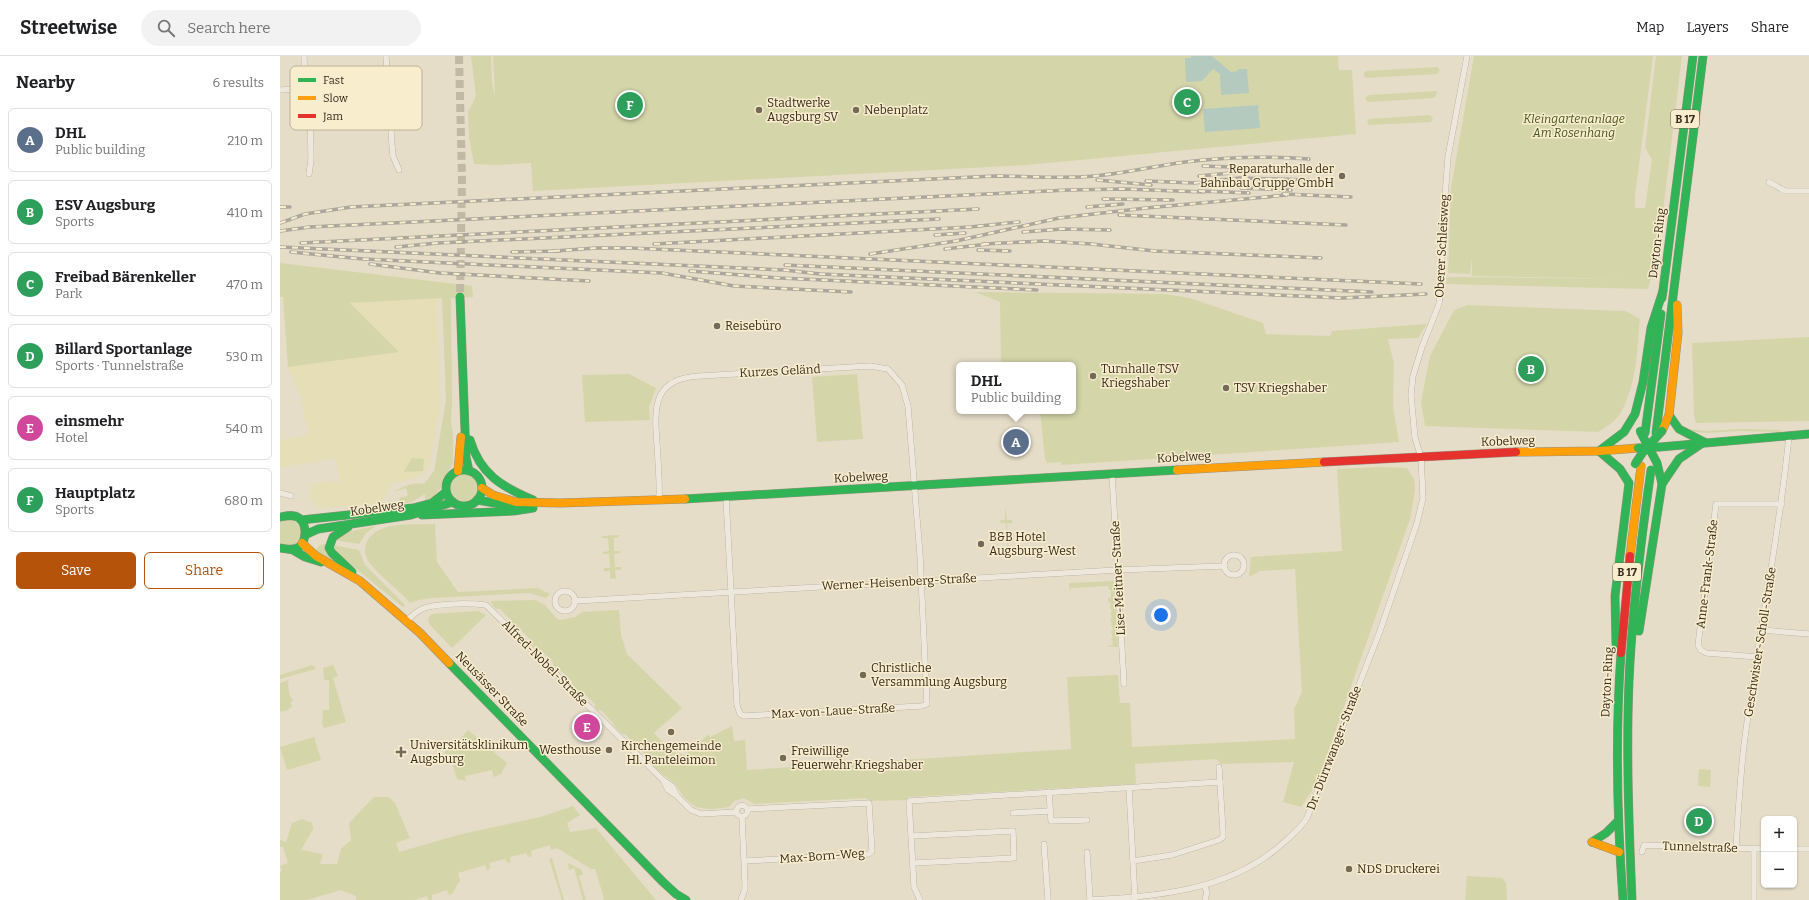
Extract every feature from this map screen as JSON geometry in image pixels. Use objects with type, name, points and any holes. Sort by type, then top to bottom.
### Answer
[{"type":"main road","name":"Dayton-Ring","points":[[1642,432],[1663,292],[1693,56]]},
{"type":"main road","name":"Dayton-Ring","points":[[1659,432],[1703,56]]},
{"type":"main road","points":[[1619,679],[1614,622],[1615,596],[1629,483],[1643,452],[1649,447],[1669,415],[1678,333],[1675,288]]},
{"type":"main road","points":[[1629,483],[1625,473],[1599,451],[1624,432],[1635,414],[1643,382],[1651,328],[1663,292]]},
{"type":"main road","points":[[460,297],[466,457],[469,471]]},
{"type":"main road","points":[[458,471],[464,409]]},
{"type":"main road","points":[[464,409],[471,449],[483,470],[506,489],[536,505]]},
{"type":"main road","points":[[1635,414],[1657,463],[1662,484]]},
{"type":"main road","points":[[1669,415],[1679,429],[1704,442]]},
{"type":"main road","name":"Kobelweg","points":[[477,500],[514,507],[560,503],[726,497],[1112,473],[1506,452],[1599,451],[1809,434]]},
{"type":"main road","points":[[1630,680],[1642,615],[1662,484],[1674,463],[1685,453],[1704,442]]},
{"type":"main road","name":"Dayton-Ring","points":[[1623,900],[1618,821],[1617,737],[1619,679],[1627,574],[1638,465]]},
{"type":"main road","name":"Dayton-Ring","points":[[1632,900],[1628,785],[1630,680],[1637,582],[1651,470]]},
{"type":"main road","points":[[458,471],[469,471],[479,478],[482,488],[477,500],[468,506],[460,506],[453,502],[446,492],[448,480],[458,471]]},
{"type":"main road","name":"Kobelweg","points":[[482,488],[504,499],[536,505]]},
{"type":"main road","name":"Kobelweg","points":[[280,517],[291,515],[301,520],[413,508],[432,503],[446,492]]},
{"type":"main road","name":"Kobelweg","points":[[293,550],[304,539],[318,529],[411,515],[453,502]]},
{"type":"main road","points":[[411,515],[514,511],[536,505]]},
{"type":"main road","points":[[301,520],[304,525],[304,539]]},
{"type":"main road","points":[[359,522],[338,532],[330,543],[329,548],[332,553],[360,581]]},
{"type":"main road","name":"Neusässer Straße","points":[[304,539],[316,556],[360,581],[406,621],[678,897],[686,900]]},
{"type":"main road","name":"Neusässer Straße","points":[[280,548],[293,550],[313,560],[331,564]]},
{"type":"main road","points":[[1618,821],[1610,833],[1592,842],[1609,847],[1619,852]]},
{"type":"street","points":[[304,56],[305,66]]},
{"type":"street","points":[[386,56],[387,66]]},
{"type":"street","name":"Oberer Schleisweg","points":[[1421,457],[1415,438],[1412,414],[1411,395],[1413,376],[1422,347],[1440,304],[1445,178],[1449,141],[1466,56]]},
{"type":"street","points":[[280,90],[290,90]]},
{"type":"street","points":[[309,174],[311,160],[310,130]]},
{"type":"street","points":[[391,130],[392,150],[399,170]]},
{"type":"street","points":[[1769,182],[1785,191],[1809,191]]},
{"type":"street","name":"Kurzes Geländ","points":[[659,500],[655,418],[656,403],[662,392],[673,382],[690,376],[870,366],[888,369],[902,385],[906,394],[914,486]]},
{"type":"street","name":"Geschwister-Scholl-Straße","points":[[1736,848],[1742,763],[1782,504],[1789,436]]},
{"type":"street","name":"Dr.-Dürrwanger-Straße","points":[[1087,852],[1090,900],[1135,898],[1181,891],[1230,876],[1265,858],[1292,835],[1307,818],[1380,631],[1417,523],[1423,498],[1421,457]]},
{"type":"street","name":"Lise-Meitner-Straße","points":[[1112,473],[1124,684]]},
{"type":"street","name":"Max-von-Laue-Straße","points":[[726,497],[736,705],[740,714],[744,716],[922,706],[927,704],[927,698],[914,486]]},
{"type":"street","points":[[280,492],[292,496]]},
{"type":"street","name":"Anne-Frank-Straße","points":[[1758,657],[1706,653],[1701,650],[1698,645],[1716,504],[1782,504]]},
{"type":"street","name":"Werner-Heisenberg-Straße","points":[[575,601],[1118,570],[1224,566]]},
{"type":"street","name":"Alfred-Nobel-Straße","points":[[406,621],[416,612],[424,608],[439,606],[486,605],[663,780],[668,790],[677,796],[691,810],[701,814],[736,812],[737,808],[741,805],[748,809]]},
{"type":"street","points":[[1762,630],[1809,634]]},
{"type":"street","points":[[1133,862],[1172,855],[1219,840],[1223,832],[1220,767]]},
{"type":"street","points":[[920,900],[914,887],[914,863],[909,801],[1220,782]]},
{"type":"street","points":[[1129,788],[1135,898]]},
{"type":"street","points":[[1049,792],[1051,821],[1088,820]]},
{"type":"street","name":"Max-Born-Weg","points":[[745,861],[869,854],[872,851],[869,803],[748,809]]},
{"type":"street","points":[[742,817],[747,814],[748,809]]},
{"type":"street","points":[[1013,813],[1050,811]]},
{"type":"street","points":[[736,812],[742,817]]},
{"type":"street","points":[[741,900],[745,889],[742,817]]},
{"type":"street","points":[[912,836],[1012,831],[1014,858],[914,863]]},
{"type":"street","points":[[1044,844],[1048,900]]},
{"type":"street","name":"Tunnelstraße","points":[[1642,852],[1644,845],[1761,849]]},
{"type":"street","points":[[1754,849],[1754,900]]},
{"type":"street","points":[[1797,849],[1809,849]]},
{"type":"street","points":[[1204,885],[1207,892],[1205,900]]},
{"type":"shaded area","points":[[1191,56],[1212,56],[1231,72],[1238,71],[1238,69],[1247,69],[1249,93],[1221,95],[1220,74],[1213,69],[1202,81],[1186,82],[1185,58],[1191,58]]},
{"type":"shaded area","points":[[1258,105],[1260,128],[1205,132],[1203,109]]},
{"type":"shaded area","points":[[437,298],[440,406],[429,466],[419,477],[392,484],[381,504],[319,508],[311,500],[310,484],[340,481],[336,458],[280,468],[280,440],[309,435],[300,395],[288,367],[399,352],[349,303]]},
{"type":"green space","name":"Stadtwerke Augsburg SV","points":[[471,56],[491,56],[492,83],[495,97],[493,56],[1338,56],[1339,70],[1352,70],[1356,134],[1026,165],[533,191],[531,163],[495,165],[474,164],[469,138],[468,112],[476,96]]},
{"type":"green space","name":"Kleingartenanlage Am Rosenhang","points":[[1474,56],[1653,56],[1635,196],[1635,208],[1645,208],[1652,160],[1645,147],[1656,56],[1682,56],[1658,252],[1648,289],[1446,284],[1447,277],[1634,279],[1472,276],[1472,257],[1470,274],[1448,273],[1451,188]]},
{"type":"green space","points":[[1437,67],[1440,70],[1437,74],[1365,78],[1364,76],[1364,73],[1367,71]]},
{"type":"green space","points":[[1436,91],[1437,93],[1435,98],[1368,102],[1365,99],[1370,95]]},
{"type":"green space","points":[[1430,115],[1433,118],[1431,122],[1369,125],[1367,122],[1369,119]]},
{"type":"green space","points":[[280,263],[472,286],[473,297],[451,298],[451,423],[453,433],[453,464],[440,489],[432,498],[425,501],[425,494],[412,502],[401,504],[399,498],[408,496],[406,488],[394,492],[409,485],[417,483],[424,484],[434,471],[446,400],[442,298],[350,303],[399,352],[288,367],[283,297],[280,297]]},
{"type":"green space","name":"TSV Kriegshaber","points":[[975,292],[1164,294],[1190,298],[1263,323],[1266,334],[1330,336],[1332,331],[1427,324],[1418,338],[1388,339],[1394,363],[1393,406],[1399,442],[1061,465],[1061,462],[1047,463],[1045,458],[1040,414],[1076,414],[1076,362],[1001,362],[1000,302]]},
{"type":"green space","points":[[1467,305],[1625,311],[1640,319],[1637,355],[1633,378],[1626,401],[1617,418],[1611,424],[1598,432],[1425,426],[1421,402],[1430,356],[1454,310]]},
{"type":"green space","points":[[1809,337],[1809,421],[1696,423],[1694,416],[1692,343]]},
{"type":"green space","points":[[629,374],[656,388],[649,407],[650,420],[585,422],[582,375]]},
{"type":"green space","points":[[857,374],[863,439],[817,442],[812,377]]},
{"type":"green space","points":[[1690,429],[1705,431],[1743,429],[1781,430],[1781,432],[1740,431],[1704,433],[1689,431]]},
{"type":"green space","points":[[412,458],[424,459],[423,471],[404,472]]},
{"type":"green space","points":[[1379,467],[1407,468],[1414,479],[1415,490],[1410,519],[1317,783],[1301,807],[1283,802],[1294,762],[1221,764],[1216,759],[1135,764],[1136,784],[908,797],[907,800],[868,801],[867,798],[754,804],[744,798],[734,801],[729,807],[707,809],[697,807],[682,795],[674,783],[652,765],[652,762],[640,749],[637,750],[625,734],[622,734],[614,726],[601,710],[598,711],[595,708],[595,704],[583,692],[580,693],[572,684],[572,681],[559,669],[556,669],[553,666],[553,662],[541,650],[538,651],[530,643],[530,639],[518,627],[515,627],[512,624],[512,621],[500,609],[496,609],[491,603],[491,601],[536,600],[545,605],[557,619],[561,620],[575,617],[582,612],[619,610],[621,635],[627,654],[682,708],[654,733],[670,751],[685,755],[709,734],[710,737],[732,726],[734,741],[745,740],[747,770],[1071,749],[1067,677],[1118,675],[1120,703],[1130,703],[1132,747],[1295,739],[1294,709],[1302,692],[1295,569],[1260,571],[1249,577],[1251,557],[1342,551],[1337,469]]},
{"type":"green space","points":[[464,474],[474,478],[478,488],[474,498],[464,502],[454,498],[450,488],[454,478]]},
{"type":"green space","points":[[1005,506],[1007,520],[1012,520],[1012,523],[1007,523],[1008,539],[1013,539],[1013,541],[1008,542],[1009,555],[1007,542],[1002,542],[1002,540],[1007,539],[1006,523],[1001,523],[1000,520],[1005,520]]},
{"type":"green space","points":[[283,519],[293,520],[301,527],[301,537],[294,545],[284,546],[280,544],[280,521]]},
{"type":"green space","points":[[406,524],[435,524],[437,562],[458,592],[538,588],[550,594],[546,598],[529,593],[433,598],[410,603],[371,564],[367,559],[365,547],[370,536],[386,527]]},
{"type":"green space","points":[[376,526],[366,533],[359,544],[334,540],[347,532]]},
{"type":"green space","points":[[619,535],[619,537],[614,538],[614,551],[620,551],[620,553],[614,554],[615,567],[621,567],[621,570],[615,570],[616,578],[610,579],[610,571],[604,571],[604,568],[610,568],[609,554],[603,554],[603,552],[609,551],[608,538],[602,538],[602,536]]},
{"type":"green space","points":[[325,544],[336,561],[315,551],[320,545]]},
{"type":"green space","points":[[333,545],[359,550],[365,565],[405,605],[403,607],[338,554]]},
{"type":"green space","points":[[1114,581],[1118,647],[1109,647],[1109,645],[1112,646],[1113,644],[1111,639],[1113,637],[1111,632],[1113,630],[1111,624],[1112,622],[1110,621],[1112,616],[1110,614],[1112,612],[1110,607],[1111,604],[1108,601],[1108,598],[1111,597],[1111,590],[1109,590],[1108,586],[1071,588],[1070,592],[1069,583]]},
{"type":"green space","points":[[478,611],[486,615],[452,648],[429,624],[428,621],[432,614]]},
{"type":"green space","points":[[312,665],[315,669],[280,679],[280,675]]},
{"type":"green space","points":[[333,665],[338,676],[333,678],[346,722],[324,728],[322,724],[323,710],[329,710],[329,680],[324,680],[323,668]]},
{"type":"green space","points":[[288,680],[289,693],[293,701],[290,702],[292,707],[289,708],[289,710],[280,712],[280,683]]},
{"type":"green space","points":[[468,730],[507,763],[501,774],[494,777],[492,770],[465,776],[466,781],[457,779],[450,756],[444,757],[446,748],[451,750]]},
{"type":"green space","points":[[314,737],[321,760],[287,770],[280,747]]},
{"type":"green space","points":[[1699,769],[1711,770],[1710,787],[1698,786]]},
{"type":"green space","points":[[374,797],[389,797],[395,803],[410,838],[396,843],[399,852],[458,835],[540,817],[573,806],[580,815],[567,823],[570,832],[596,828],[656,900],[603,900],[604,898],[595,869],[591,869],[557,848],[551,850],[550,845],[531,851],[532,856],[528,857],[526,853],[510,857],[511,862],[507,863],[505,859],[489,863],[491,868],[487,870],[485,865],[458,873],[460,880],[452,894],[449,895],[447,890],[432,895],[432,900],[428,900],[427,896],[415,900],[356,900],[356,896],[341,890],[307,900],[280,900],[280,872],[282,871],[280,866],[288,863],[283,847],[280,847],[280,840],[286,842],[292,823],[302,819],[312,823],[313,829],[301,850],[323,854],[320,864],[337,864],[341,849],[351,840],[349,823]]},
{"type":"green space","points":[[552,858],[564,900],[562,900],[549,859]]},
{"type":"green space","points":[[568,863],[582,870],[583,874],[579,876],[586,900],[583,900],[574,868],[569,870]]},
{"type":"green space","points":[[1467,876],[1502,878],[1506,883],[1507,900],[1465,900]]},
{"type":"tunnel","points":[[459,56],[462,179],[460,297]]},
{"type":"railway","points":[[280,223],[305,214],[351,207],[995,176],[1082,177],[1216,159],[1263,157],[1309,159]]},
{"type":"railway","points":[[1203,166],[1309,170]]},
{"type":"railway","points":[[1199,176],[1241,172]]},
{"type":"railway","points":[[1146,181],[1194,183],[1240,178],[1309,180]]},
{"type":"railway","points":[[1097,180],[1151,185]]},
{"type":"railway","points":[[1241,188],[1291,190]]},
{"type":"railway","points":[[280,231],[310,227],[1069,190],[1124,189],[1204,192]]},
{"type":"railway","points":[[1199,191],[1249,193]]},
{"type":"railway","points":[[1283,194],[1351,197]]},
{"type":"railway","points":[[870,254],[956,241],[1059,218],[1146,208],[1287,195]]},
{"type":"railway","points":[[1103,199],[1173,200]]},
{"type":"railway","points":[[1087,207],[1123,204]]},
{"type":"railway","points":[[280,207],[290,207]]},
{"type":"railway","points":[[301,243],[978,209]]},
{"type":"railway","points":[[1119,215],[1346,225]]},
{"type":"railway","points":[[396,247],[438,243],[939,219]]},
{"type":"railway","points":[[654,244],[970,227],[1019,222]]},
{"type":"railway","points":[[1023,232],[1062,229],[1110,230]]},
{"type":"railway","points":[[935,235],[965,233]]},
{"type":"railway","points":[[983,244],[1044,241],[1091,244],[1155,251],[1321,258]]},
{"type":"railway","points":[[945,249],[988,244]]},
{"type":"railway","points":[[280,247],[784,270],[820,274],[1342,298],[1426,294]]},
{"type":"railway","points":[[554,251],[596,248],[630,248],[1421,284]]},
{"type":"railway","points":[[978,250],[1010,251]]},
{"type":"railway","points":[[512,252],[560,251]]},
{"type":"railway","points":[[291,252],[363,259],[662,273],[734,286],[851,292]]},
{"type":"railway","points":[[370,264],[440,273],[589,281]]},
{"type":"railway","points":[[785,265],[1372,292]]},
{"type":"railway","points":[[690,271],[779,278],[1037,290]]},
{"type":"traffic: fast","points":[[1662,298],[1693,56]]},
{"type":"traffic: fast","points":[[1656,433],[1703,56]]},
{"type":"traffic: fast","points":[[1616,644],[1615,596],[1629,483],[1620,469],[1599,451],[1624,432],[1635,414],[1643,382],[1651,328],[1663,291]]},
{"type":"traffic: fast","points":[[460,297],[466,457],[469,471]]},
{"type":"traffic: fast","points":[[1645,433],[1661,314]]},
{"type":"traffic: fast","points":[[1669,415],[1679,429],[1704,442]]},
{"type":"traffic: fast","points":[[1640,431],[1657,463]]},
{"type":"traffic: fast","points":[[1635,464],[1643,452],[1662,431]]},
{"type":"traffic: fast","points":[[1660,447],[1809,434]]},
{"type":"traffic: fast","points":[[470,440],[474,452],[480,462],[494,478],[511,490],[533,500]]},
{"type":"traffic: fast","points":[[1662,484],[1679,459],[1704,442]]},
{"type":"traffic: fast","points":[[1638,448],[1660,447]]},
{"type":"traffic: fast","points":[[1639,631],[1662,484],[1657,463]]},
{"type":"traffic: fast","points":[[464,470],[477,475],[482,488],[477,501],[464,506],[451,501],[446,488],[451,475],[464,470]]},
{"type":"traffic: fast","points":[[685,499],[1177,470]]},
{"type":"traffic: fast","points":[[1632,900],[1628,763],[1629,681],[1637,576],[1651,470]]},
{"type":"traffic: fast","points":[[301,520],[413,508],[432,503],[446,492]]},
{"type":"traffic: fast","points":[[477,500],[512,506]]},
{"type":"traffic: fast","points":[[305,535],[318,529],[411,515],[453,502]]},
{"type":"traffic: fast","points":[[422,515],[514,511],[533,508]]},
{"type":"traffic: fast","points":[[280,517],[297,517],[302,521],[305,528],[304,541],[299,547],[292,549],[280,548]]},
{"type":"traffic: fast","points":[[348,527],[333,537],[329,548],[332,553],[352,572]]},
{"type":"traffic: fast","points":[[293,550],[305,557],[321,562]]},
{"type":"traffic: fast","points":[[1621,653],[1617,746],[1619,838],[1623,900]]},
{"type":"traffic: fast","points":[[449,663],[663,882],[676,894],[686,900]]},
{"type":"traffic: fast","points":[[1592,842],[1606,833],[1618,821]]},
{"type":"traffic: slow","points":[[1662,431],[1669,415],[1678,333],[1677,305]]},
{"type":"traffic: slow","points":[[458,471],[461,437]]},
{"type":"traffic: slow","points":[[1516,452],[1599,451],[1638,448]]},
{"type":"traffic: slow","points":[[1177,470],[1324,462]]},
{"type":"traffic: slow","points":[[1630,556],[1641,466]]},
{"type":"traffic: slow","points":[[482,488],[493,495],[516,502],[560,503],[685,499]]},
{"type":"traffic: slow","points":[[302,543],[316,556],[360,581],[420,633],[449,663]]},
{"type":"traffic: slow","points":[[1592,842],[1619,852]]},
{"type":"traffic: jam","points":[[1324,462],[1516,452]]},
{"type":"traffic: jam","points":[[1621,653],[1630,556]]},
{"type":"place","name":"Freibad Bärenkeller","points":[[1187,102]]},
{"type":"place","name":"Hauptplatz","points":[[630,105]]},
{"type":"place","name":"Stadtwerke Augsburg SV","points":[[759,110]]},
{"type":"place","name":"Nebenplatz","points":[[856,110]]},
{"type":"place","name":"Reparaturhalle der Bahnbau Gruppe GmbH","points":[[1342,176]]},
{"type":"place","name":"Reisebüro","points":[[717,326]]},
{"type":"place","name":"ESV Augsburg","points":[[1531,369]]},
{"type":"place","name":"Turnhalle TSV Kriegshaber","points":[[1093,376]]},
{"type":"place","name":"TSV Kriegshaber","points":[[1226,388]]},
{"type":"place","name":"DHL","points":[[1016,442]]},
{"type":"place","name":"B&B Hotel Augsburg-West","points":[[981,544]]},
{"type":"place","name":"Christliche Versammlung Augsburg","points":[[863,675]]},
{"type":"place","name":"einsmehr","points":[[587,727]]},
{"type":"place","name":"Kirchengemeinde Hl. Panteleimon","points":[[671,732]]},
{"type":"place","name":"Westhouse","points":[[609,750]]},
{"type":"place","name":"Universitätsklinikum Augsburg","points":[[401,752]]},
{"type":"place","name":"Freiwillige Feuerwehr Kriegshaber","points":[[783,758]]},
{"type":"place","name":"Billard Sportanlage","points":[[1699,821]]},
{"type":"place","name":"NDS Druckerei","points":[[1349,869]]}]
